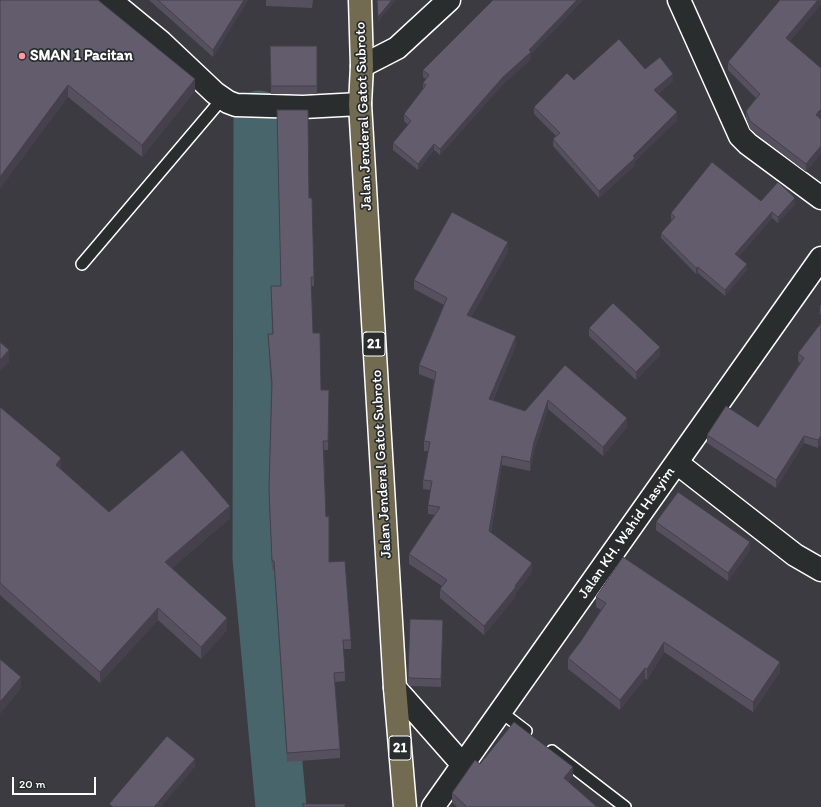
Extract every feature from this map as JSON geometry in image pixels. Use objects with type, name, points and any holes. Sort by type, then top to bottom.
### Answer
[{"type":"highway","name":"Jalan Jenderal Gatot Subroto","points":[[360,0],[362,66],[360,104],[395,688],[405,807]]},
{"type":"street","points":[[110,0],[161,42],[229,102],[303,107],[360,104]]},
{"type":"street","points":[[362,66],[397,48],[449,0]]},
{"type":"street","points":[[679,0],[740,136],[748,144],[821,198]]},
{"type":"street","name":"Jalan KH. Wahid Hasyim","points":[[433,807],[821,258]]},
{"type":"street","points":[[677,463],[795,555],[821,570]]},
{"type":"street","points":[[395,688],[463,765]]},
{"type":"lane","points":[[82,264],[229,102]]},
{"type":"lane","points":[[501,712],[532,736]]},
{"type":"lane","points":[[544,745],[625,807]]},
{"type":"building","points":[[0,0],[98,0],[195,79],[142,145],[68,85],[0,177]]},
{"type":"building","points":[[158,0],[244,0],[213,50]]},
{"type":"building","points":[[377,0],[392,0],[378,17]]},
{"type":"building","points":[[493,0],[577,0],[529,50],[531,52],[503,77],[440,149],[434,144],[418,164],[393,143],[411,121],[404,114],[426,85],[423,83],[429,75],[423,70]]},
{"type":"building","points":[[780,0],[818,0],[786,38],[821,68],[821,109],[816,115],[821,119],[821,146],[806,164],[750,121],[746,111],[760,94],[728,62]]},
{"type":"building","points":[[619,39],[645,69],[660,57],[673,74],[654,90],[677,112],[633,156],[635,158],[599,191],[553,139],[560,133],[534,107],[567,73],[574,80]]},
{"type":"building","points":[[270,46],[317,46],[317,86],[271,86]]},
{"type":"building","points":[[277,110],[308,110],[309,198],[312,198],[314,277],[311,277],[313,333],[320,333],[321,390],[329,390],[328,441],[323,441],[326,517],[329,516],[329,562],[345,561],[351,640],[343,640],[345,672],[334,673],[340,749],[287,753],[274,561],[272,561],[269,489],[272,383],[268,334],[273,334],[271,286],[281,286]]},
{"type":"building","points":[[712,162],[761,201],[778,182],[795,198],[778,217],[772,212],[735,254],[747,264],[725,290],[698,267],[696,268],[661,233],[675,217],[671,213]]},
{"type":"building","points":[[452,212],[508,242],[467,315],[516,336],[489,399],[525,411],[565,365],[627,418],[603,447],[548,400],[534,442],[530,462],[502,456],[489,531],[532,563],[515,586],[516,587],[484,626],[440,589],[447,580],[409,554],[440,507],[428,505],[432,481],[423,480],[430,442],[424,441],[436,372],[419,365],[447,298],[414,280]]},
{"type":"building","points":[[613,303],[660,347],[636,372],[589,328]]},
{"type":"building","points":[[821,323],[821,436],[818,440],[804,436],[776,480],[707,435],[726,406],[758,427],[804,358],[798,353]]},
{"type":"building","points":[[0,342],[9,350],[0,360]]},
{"type":"building","points":[[0,407],[61,458],[56,465],[109,512],[182,450],[230,506],[165,562],[227,618],[201,647],[158,608],[100,672],[0,583]]},
{"type":"building","points":[[678,492],[750,542],[728,573],[656,522]]},
{"type":"building","points":[[623,557],[780,662],[753,702],[664,642],[647,669],[645,668],[620,700],[568,658],[606,603],[596,597]]},
{"type":"building","points":[[410,619],[443,620],[441,679],[410,678],[408,676]]},
{"type":"building","points":[[0,659],[21,677],[0,702]]},
{"type":"building","points":[[514,722],[573,767],[564,778],[597,807],[467,807],[452,793],[475,760],[480,764]]},
{"type":"building","points":[[167,736],[195,759],[154,807],[113,807],[109,804]]},
{"type":"building","points":[[303,804],[345,804],[345,807],[303,807]]},
{"type":"waterway","points":[[259,116],[258,558],[281,807]]},
{"type":"place","name":"SMAN 1 Pacitan","points":[[22,56]]}]
